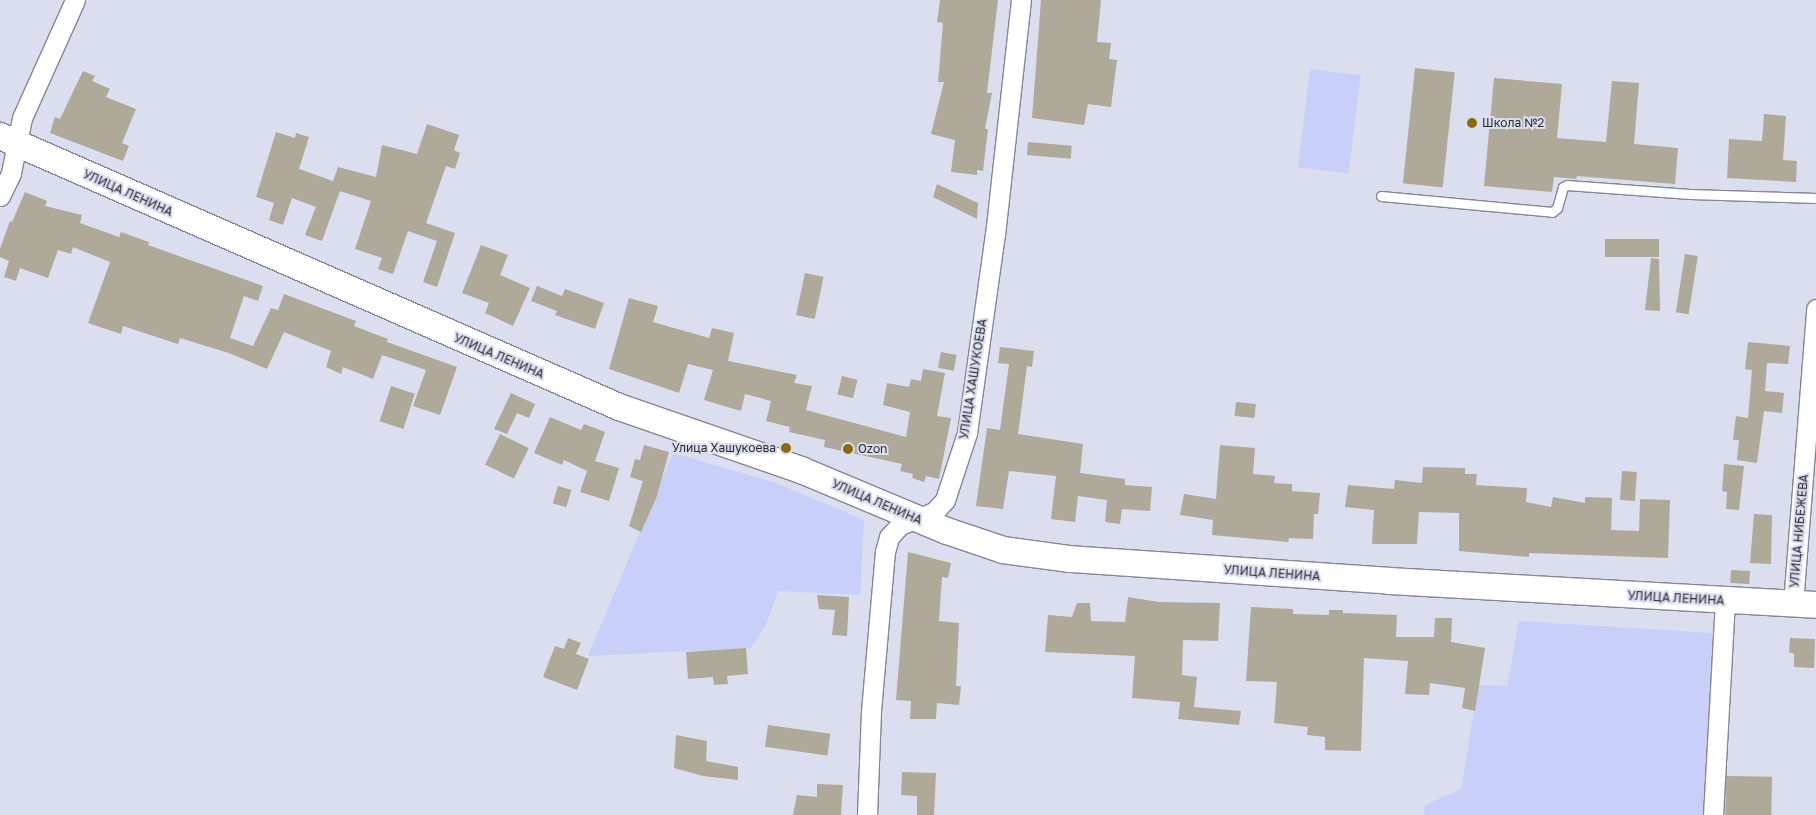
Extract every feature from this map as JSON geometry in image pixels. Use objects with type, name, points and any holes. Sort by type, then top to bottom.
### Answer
[{"type":"street","points":[[0,196],[12,174],[9,140],[22,118],[75,0]]},
{"type":"street","name":"УЛИЦА ХАШУКОЕВА","points":[[867,815],[871,711],[886,552],[889,537],[900,525],[919,520],[934,512],[945,500],[966,433],[995,234],[1021,0]]},
{"type":"street","name":"УЛИЦА ЛЕНИНА","points":[[9,140],[619,407],[801,470],[919,520],[1003,550],[1050,557],[1804,605]]},
{"type":"street","name":"УЛИЦА НИБЕЖЕВА","points":[[1804,605],[1816,309]]},
{"type":"street","points":[[1713,815],[1725,600]]},
{"type":"lane","points":[[1381,196],[1552,212],[1557,208],[1563,187],[1567,185],[1690,194],[1816,198]]},
{"type":"shaded area","points":[[1310,69],[1361,75],[1349,173],[1298,167]]},
{"type":"shaded area","points":[[673,453],[776,483],[864,520],[860,595],[778,591],[766,625],[751,648],[588,656]]},
{"type":"shaded area","points":[[1519,621],[1713,633],[1704,815],[1424,815],[1425,805],[1461,789],[1478,685],[1507,686]]},
{"type":"building","points":[[940,0],[998,0],[987,93],[992,93],[985,129],[988,129],[983,171],[977,170],[977,175],[951,172],[955,140],[931,134],[944,82],[938,82],[943,23],[937,22]]},
{"type":"building","points":[[1041,0],[1101,0],[1097,42],[1111,43],[1109,59],[1117,60],[1111,107],[1088,104],[1084,125],[1032,118]]},
{"type":"building","points":[[1415,68],[1455,72],[1443,188],[1403,183]]},
{"type":"building","points":[[83,71],[95,76],[92,81],[110,89],[106,97],[136,109],[122,143],[129,146],[123,161],[50,133],[55,117],[60,119]]},
{"type":"building","points":[[1494,78],[1562,84],[1557,138],[1606,142],[1612,81],[1639,83],[1634,144],[1678,148],[1675,184],[1577,176],[1576,179],[1554,177],[1552,192],[1484,186]]},
{"type":"building","points":[[1764,114],[1786,116],[1783,160],[1797,161],[1796,182],[1727,178],[1729,139],[1762,141]]},
{"type":"building","points":[[427,124],[459,135],[454,150],[460,153],[455,169],[446,166],[426,223],[455,233],[437,287],[423,282],[437,241],[408,231],[393,274],[378,269],[382,258],[355,249],[371,201],[340,191],[322,241],[305,235],[316,207],[292,198],[283,225],[269,220],[274,203],[256,197],[276,132],[295,138],[296,133],[309,137],[299,169],[333,181],[338,167],[376,177],[382,145],[417,154]]},
{"type":"building","points":[[1028,142],[1072,146],[1071,159],[1027,155]]},
{"type":"building","points":[[937,184],[978,203],[977,219],[933,197]]},
{"type":"building","points":[[25,192],[47,201],[45,206],[82,215],[80,223],[119,237],[121,232],[149,242],[148,245],[263,286],[258,301],[244,296],[230,338],[253,346],[271,308],[278,310],[284,294],[356,321],[354,326],[388,339],[387,342],[457,367],[440,415],[413,406],[426,370],[382,355],[373,379],[343,367],[341,374],[326,367],[331,351],[284,332],[267,369],[229,353],[180,338],[178,344],[123,326],[121,334],[88,323],[110,262],[73,247],[71,254],[58,250],[48,278],[20,268],[16,281],[4,277],[9,261],[0,257],[0,249],[10,221],[12,222]]},
{"type":"building","points":[[1605,239],[1659,239],[1659,257],[1605,257]]},
{"type":"building","points":[[481,245],[508,255],[500,275],[530,288],[513,326],[485,313],[489,303],[462,293]]},
{"type":"building","points":[[1685,254],[1698,256],[1689,314],[1676,312]]},
{"type":"building","points":[[1651,258],[1659,259],[1660,311],[1645,310]]},
{"type":"building","points":[[805,273],[824,277],[815,319],[796,315]]},
{"type":"building","points":[[537,286],[562,296],[565,289],[604,303],[595,329],[555,315],[557,311],[531,301]]},
{"type":"building","points":[[629,298],[658,306],[653,322],[709,338],[712,328],[734,333],[728,361],[797,375],[794,383],[812,386],[806,410],[906,437],[910,412],[883,405],[887,383],[909,387],[911,379],[921,381],[923,369],[945,373],[937,416],[951,418],[939,479],[926,476],[924,482],[912,478],[913,474],[900,471],[902,464],[824,447],[825,440],[789,432],[790,427],[766,421],[771,401],[745,394],[741,411],[704,400],[713,370],[688,364],[679,393],[609,369]]},
{"type":"building","points":[[1748,342],[1790,346],[1788,364],[1767,363],[1765,391],[1784,393],[1782,413],[1764,411],[1757,463],[1737,460],[1739,440],[1733,440],[1736,416],[1748,418],[1752,370],[1745,369]]},
{"type":"building","points":[[1000,347],[1034,351],[1032,367],[1027,366],[1018,434],[1083,444],[1080,473],[1125,479],[1125,485],[1152,487],[1150,511],[1122,509],[1120,524],[1105,522],[1107,500],[1078,496],[1075,522],[1051,519],[1056,476],[1009,471],[1003,509],[976,506],[987,428],[1000,430],[1009,364],[998,363]]},
{"type":"building","points":[[941,352],[957,355],[954,371],[938,368]]},
{"type":"building","points":[[842,376],[858,380],[853,398],[837,394]]},
{"type":"building","points":[[391,386],[415,394],[403,429],[380,421]]},
{"type":"building","points":[[511,393],[535,404],[529,418],[517,413],[507,434],[494,429]]},
{"type":"building","points":[[1236,402],[1256,404],[1254,418],[1235,416]]},
{"type":"building","points":[[550,417],[581,430],[584,424],[605,432],[595,461],[619,468],[609,501],[580,492],[587,471],[564,460],[562,465],[534,453]]},
{"type":"building","points":[[500,434],[529,448],[514,479],[485,465]]},
{"type":"building","points":[[644,445],[669,452],[657,496],[641,532],[629,526],[643,481],[630,477],[635,459],[640,460]]},
{"type":"building","points":[[1220,445],[1255,448],[1253,474],[1275,476],[1274,483],[1292,484],[1292,491],[1320,493],[1318,514],[1314,514],[1313,539],[1289,538],[1288,542],[1212,535],[1213,520],[1180,515],[1184,494],[1216,499]]},
{"type":"building","points":[[1724,464],[1744,466],[1739,510],[1726,509],[1727,492],[1722,491]]},
{"type":"building","points":[[1423,467],[1465,468],[1465,474],[1477,474],[1476,485],[1527,488],[1526,502],[1551,507],[1553,497],[1585,503],[1585,497],[1612,498],[1611,530],[1639,531],[1640,499],[1670,500],[1668,558],[1529,553],[1529,557],[1459,551],[1459,513],[1419,512],[1417,544],[1372,544],[1374,510],[1345,507],[1348,485],[1394,489],[1395,480],[1422,483]]},
{"type":"building","points":[[1622,471],[1637,472],[1635,501],[1620,500]]},
{"type":"building","points":[[558,486],[571,490],[566,507],[553,503]]},
{"type":"building","points":[[1754,514],[1772,515],[1771,564],[1750,563]]},
{"type":"building","points":[[908,552],[951,563],[948,578],[942,577],[939,621],[959,623],[956,686],[961,686],[959,705],[937,703],[936,719],[910,719],[911,701],[896,700]]},
{"type":"building","points":[[1731,570],[1750,571],[1749,584],[1730,583]]},
{"type":"building","points":[[817,595],[849,597],[847,636],[832,635],[835,610],[819,609]]},
{"type":"building","points":[[1128,597],[1159,602],[1220,603],[1218,641],[1183,640],[1182,675],[1197,677],[1194,707],[1241,711],[1239,725],[1178,719],[1180,702],[1132,698],[1135,656],[1045,652],[1048,615],[1072,617],[1077,603],[1090,603],[1091,621],[1125,622]]},
{"type":"building","points":[[1251,607],[1293,609],[1293,614],[1329,615],[1329,610],[1343,610],[1343,613],[1397,615],[1396,637],[1434,637],[1435,618],[1452,618],[1451,642],[1485,648],[1475,711],[1462,708],[1465,688],[1430,683],[1429,695],[1405,694],[1408,661],[1364,658],[1361,751],[1325,750],[1325,737],[1307,735],[1308,727],[1274,723],[1277,682],[1246,681]]},
{"type":"building","points":[[568,638],[581,643],[576,654],[589,659],[577,690],[543,677],[555,646],[564,649]]},
{"type":"building","points":[[1790,638],[1815,639],[1814,668],[1794,667],[1794,654],[1789,652]]},
{"type":"building","points":[[746,648],[748,674],[727,676],[728,684],[714,685],[713,677],[688,679],[686,652]]},
{"type":"building","points":[[768,725],[830,734],[827,756],[765,747]]},
{"type":"building","points":[[676,735],[707,741],[706,761],[738,767],[738,780],[703,776],[674,768]]},
{"type":"building","points":[[902,772],[936,773],[934,815],[917,815],[917,796],[901,795]]},
{"type":"building","points":[[1726,776],[1772,777],[1771,815],[1725,815]]},
{"type":"building","points":[[817,784],[843,785],[841,815],[793,815],[797,795],[817,797]]},
{"type":"place","name":"Школа №2","points":[[1472,123]]},
{"type":"place","name":"Улица Хашукоева","points":[[786,448]]},
{"type":"place","name":"Ozon","points":[[848,449]]}]
